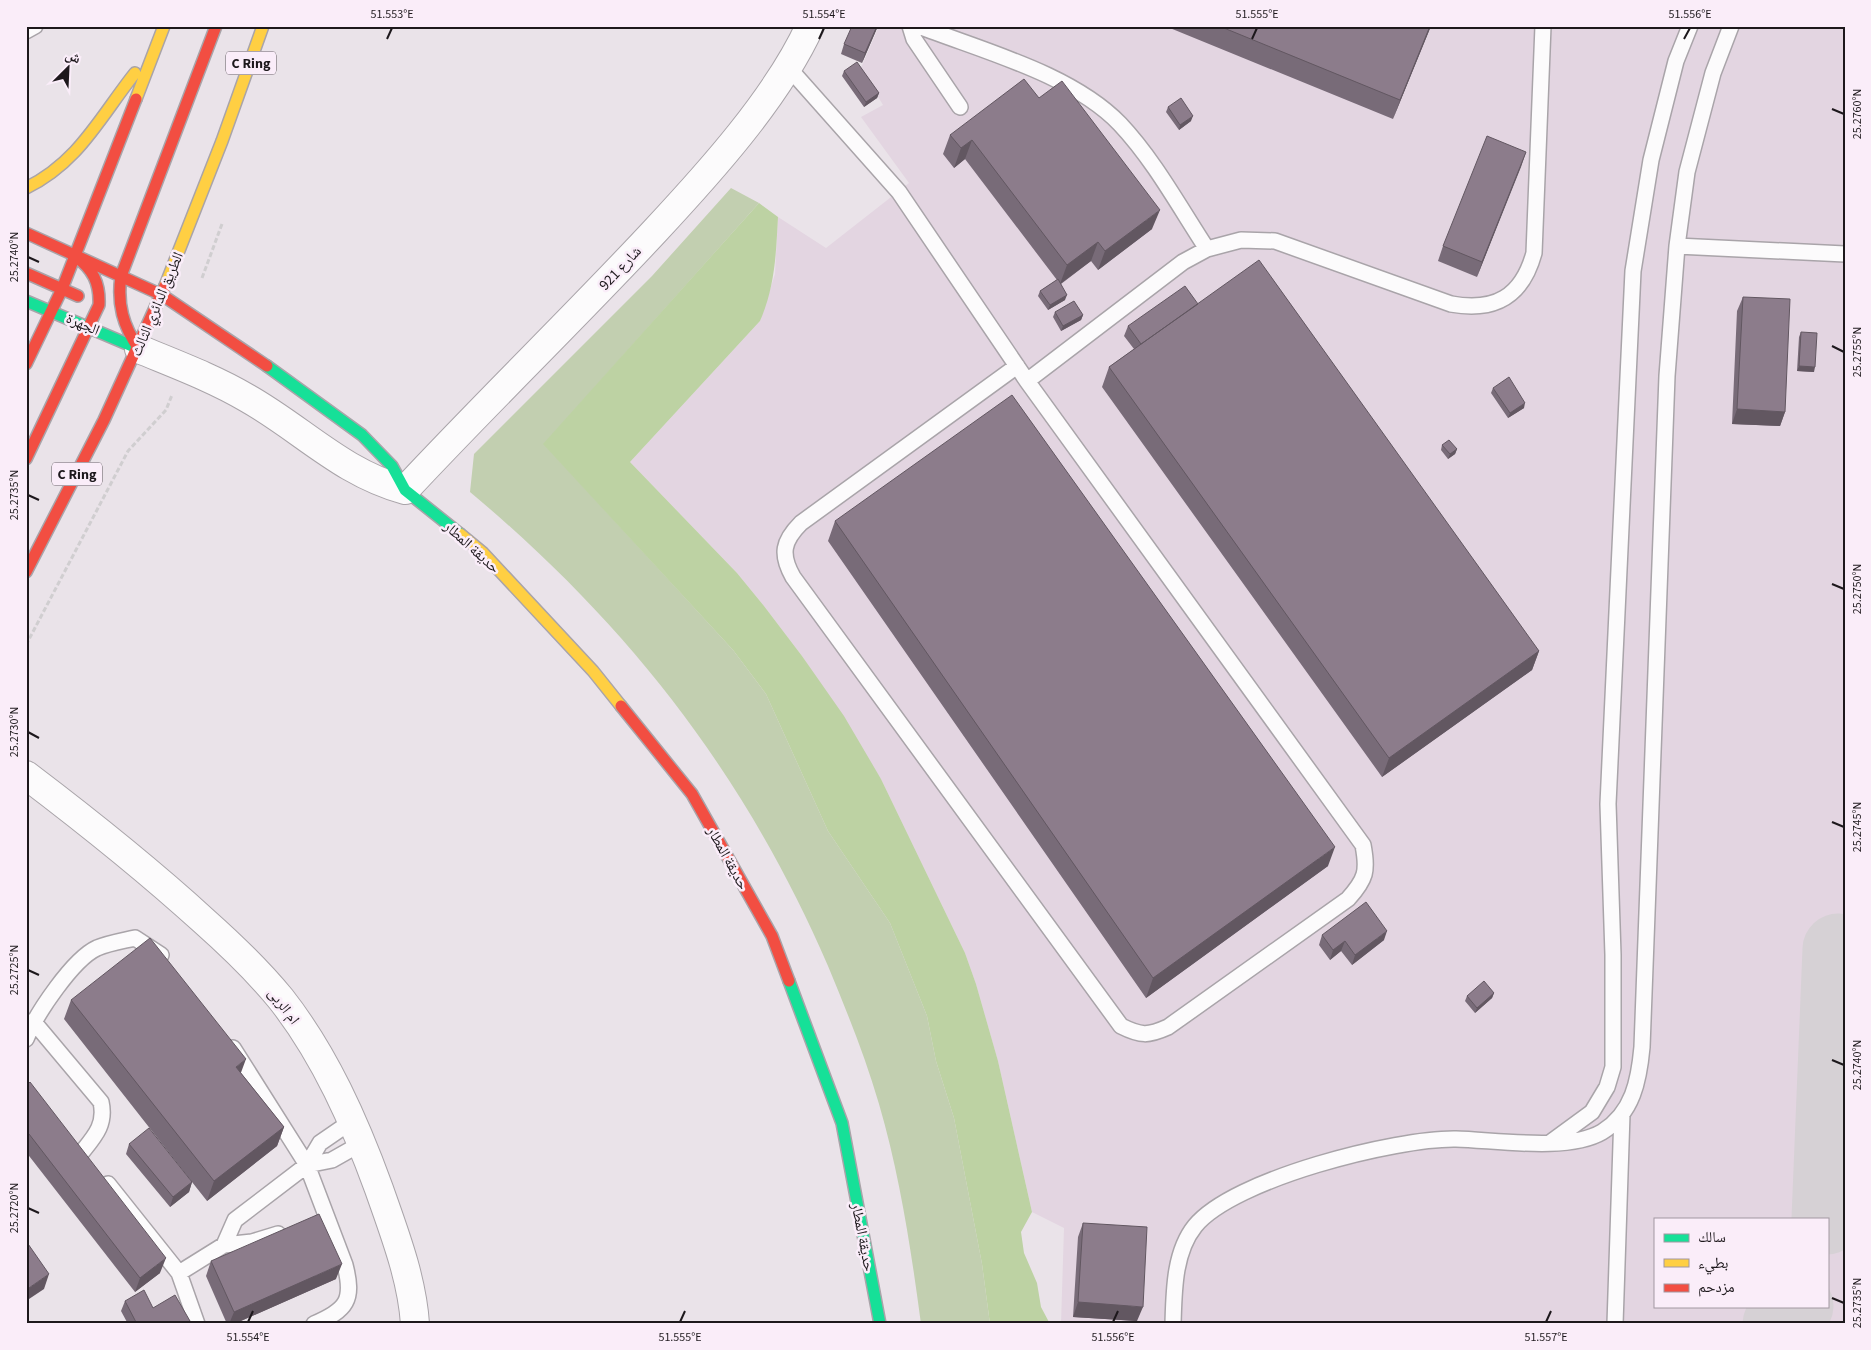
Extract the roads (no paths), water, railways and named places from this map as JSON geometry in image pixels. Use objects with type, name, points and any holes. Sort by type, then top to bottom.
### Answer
[{"type":"main road","points":[[26,364],[62,288],[164,26]]},
{"type":"main road","points":[[139,349],[127,332],[130,313],[119,298],[121,276],[216,26]]},
{"type":"main road","name":"الطريق الدائري الثالث","points":[[26,572],[139,349],[238,100],[264,26]]},
{"type":"main road","points":[[26,188],[55,172],[76,154],[132,77],[153,53]]},
{"type":"main road","points":[[26,233],[75,256],[93,271],[100,293],[99,305],[90,327],[26,459]]},
{"type":"main road","name":"حديقة المطار","points":[[75,256],[162,295],[253,355],[362,435],[392,466],[405,490],[483,553],[593,671],[692,794],[772,936],[842,1124],[880,1324]]},
{"type":"main road","points":[[26,273],[99,305],[130,313],[156,303],[162,295]]},
{"type":"main road","name":"الجهرة","points":[[26,301],[139,349]]},
{"type":"street","name":"شارع 921","points":[[405,490],[594,296],[680,204],[724,153],[788,67],[810,26]]},
{"type":"street","name":"حديقة المطار","points":[[139,349],[248,398],[350,468],[381,483],[405,490]]},
{"type":"street","name":"ام الربى","points":[[26,775],[121,848],[234,949],[281,999],[321,1059],[357,1132],[394,1231],[414,1303],[415,1324]]},
{"type":"lane","points":[[26,31],[35,26]]},
{"type":"lane","points":[[910,26],[914,39],[960,107]]},
{"type":"lane","points":[[919,26],[1046,75],[1085,96],[1125,131],[1147,158],[1207,249]]},
{"type":"lane","points":[[1027,381],[1183,262],[1207,249],[1241,240],[1275,241],[1451,304],[1470,307],[1486,306],[1511,294],[1522,282],[1529,270],[1534,253],[1543,26]]},
{"type":"lane","points":[[1550,1143],[1592,1112],[1607,1087],[1613,1067],[1613,955],[1608,804],[1633,271],[1651,160],[1676,61],[1690,26]]},
{"type":"lane","points":[[1173,1324],[1177,1273],[1186,1241],[1196,1225],[1233,1197],[1330,1161],[1389,1146],[1454,1139],[1550,1143],[1577,1142],[1602,1132],[1622,1114],[1634,1094],[1640,1072],[1642,1047],[1666,376],[1677,246],[1687,172],[1714,73],[1731,26]]},
{"type":"lane","points":[[788,67],[899,192],[1017,366],[1027,381],[1363,845],[1367,865],[1361,884],[1348,899],[1168,1027],[1153,1034],[1136,1034],[1121,1026],[805,592],[786,563],[785,548],[790,534],[802,523],[1017,366]]},
{"type":"lane","points":[[1677,246],[1845,254]]},
{"type":"lane","points":[[26,1039],[33,1021],[72,970],[96,949],[135,938],[150,946],[172,967]]},
{"type":"lane","points":[[33,1021],[101,1102],[104,1114],[100,1130],[82,1152]]},
{"type":"lane","points":[[223,1034],[245,1064],[306,1165],[345,1265],[349,1282],[349,1297],[342,1309],[314,1324]]},
{"type":"lane","points":[[1615,1324],[1622,1114]]},
{"type":"lane","points":[[306,1165],[332,1160],[357,1132]]},
{"type":"lane","points":[[224,1245],[235,1220],[306,1165],[320,1143],[357,1132]]},
{"type":"lane","points":[[70,1137],[180,1273],[197,1324]]},
{"type":"lane","points":[[308,1220],[325,1212]]},
{"type":"lane","points":[[180,1273],[224,1245],[252,1242],[294,1226]]}]
